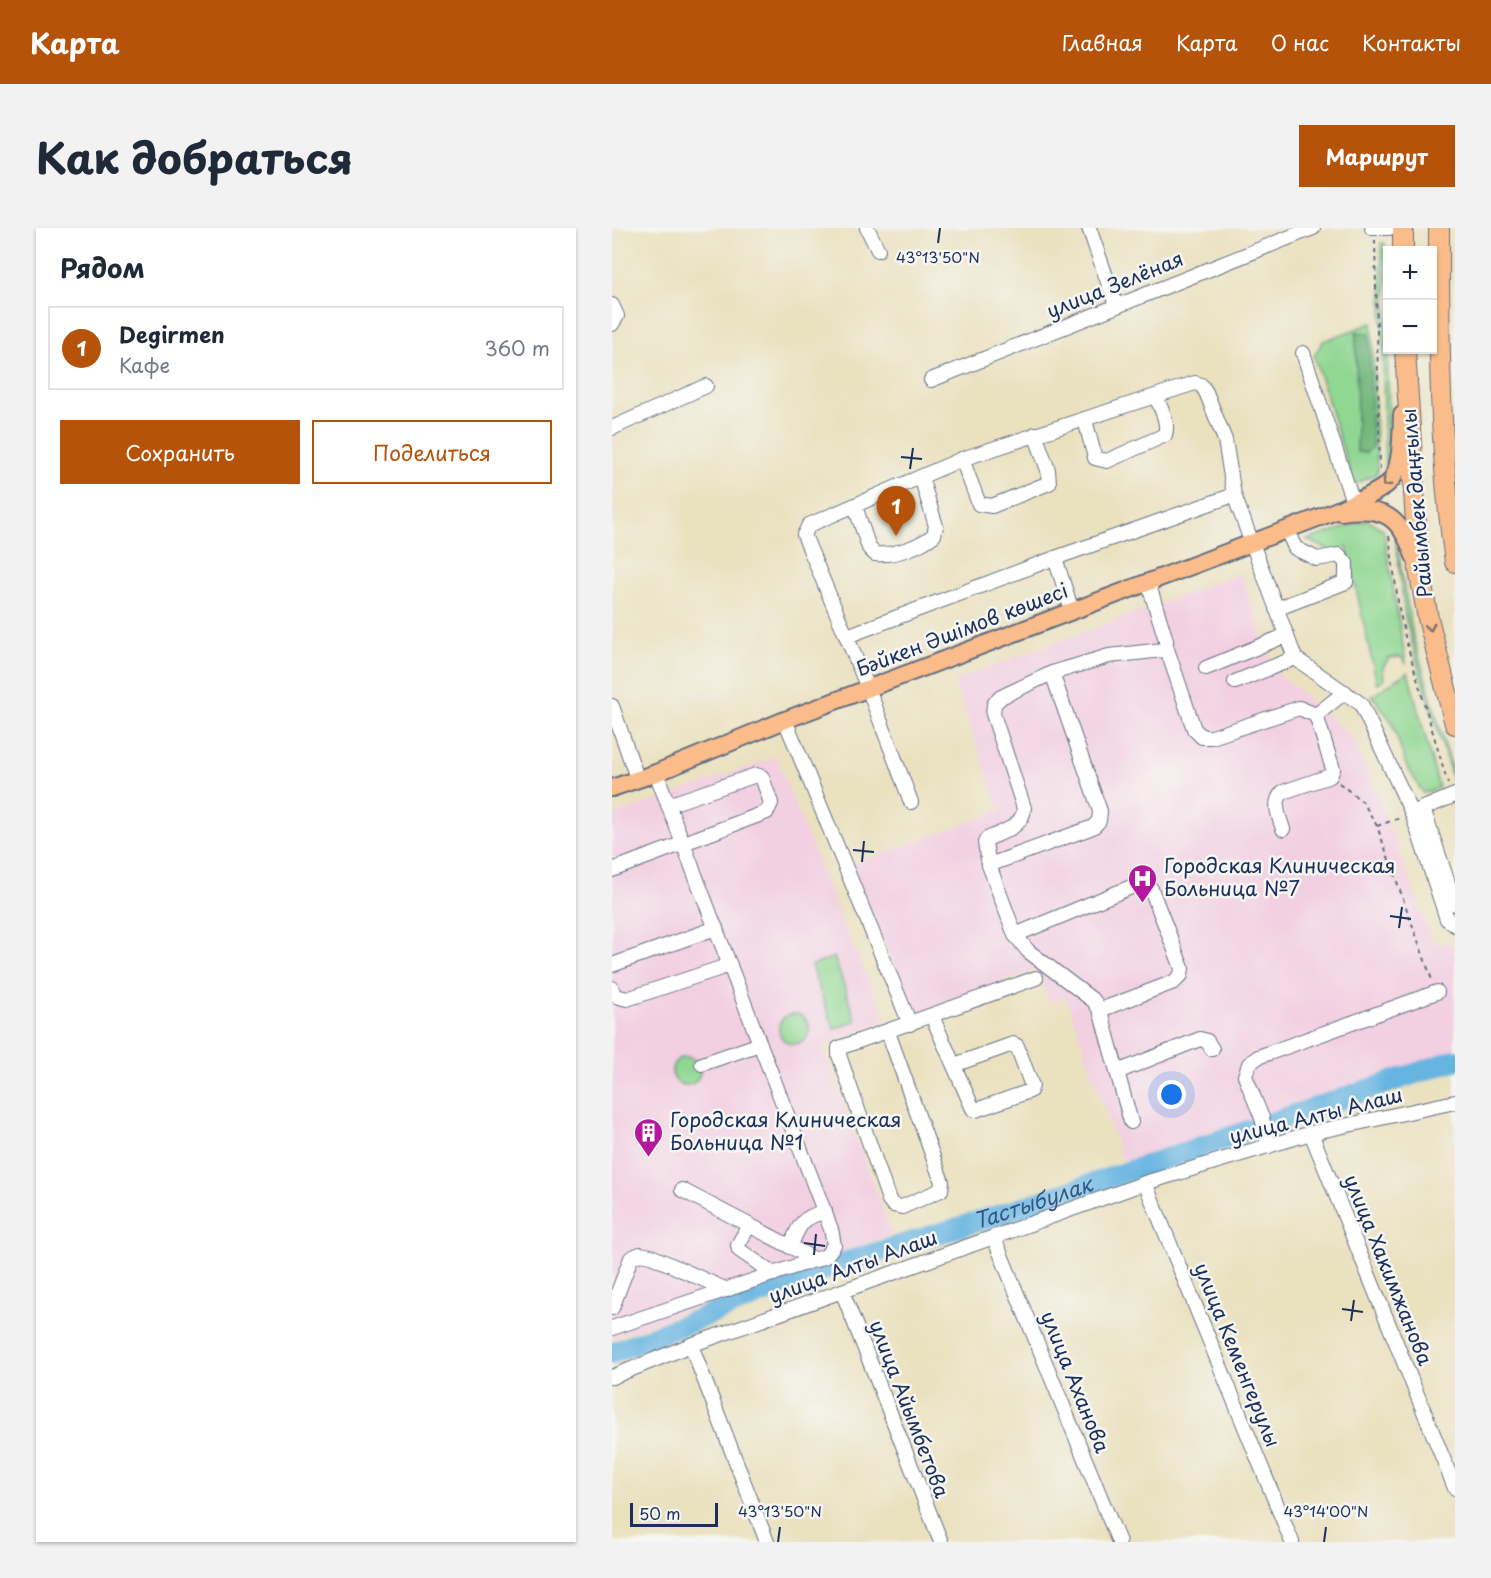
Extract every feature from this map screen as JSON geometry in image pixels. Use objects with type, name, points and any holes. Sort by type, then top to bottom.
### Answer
[{"type":"highway","points":[[1403,228],[1403,246]]},
{"type":"highway","name":"Райымбек даңғылы","points":[[1439,228],[1439,364],[1447,507],[1455,562]]},
{"type":"highway","name":"Райымбек даңғылы","points":[[1405,358],[1419,570],[1428,618],[1455,724]]},
{"type":"main road","points":[[1328,514],[1382,489],[1393,478],[1399,458],[1405,358]]},
{"type":"main road","points":[[1328,514],[1355,510],[1385,514],[1398,523],[1407,535],[1419,570]]},
{"type":"main road","name":"Бәйкен Әшімов көшесі","points":[[612,788],[656,773],[868,688],[1328,514]]},
{"type":"street","points":[[867,228],[878,250]]},
{"type":"street","points":[[1089,228],[1116,305]]},
{"type":"street","name":"улица Зелёная","points":[[931,380],[1313,228]]},
{"type":"street","points":[[1372,228],[1389,228]]},
{"type":"street","points":[[612,305],[617,316],[612,324]]},
{"type":"street","points":[[1303,353],[1353,502]]},
{"type":"street","points":[[911,802],[868,688],[804,535],[809,525],[962,459],[1195,383],[1206,392],[1224,440],[1234,495],[1295,658],[1362,704],[1418,811],[1455,904]]},
{"type":"street","points":[[612,428],[706,386]]},
{"type":"street","points":[[1085,420],[1095,458],[1107,461],[1165,435],[1166,422],[1156,397]]},
{"type":"street","points":[[962,459],[979,504],[992,506],[1049,483],[1048,470],[1035,434]]},
{"type":"street","points":[[855,506],[869,548],[875,554],[891,554],[928,540],[934,535],[936,526],[921,477]]},
{"type":"street","points":[[847,636],[1055,558],[1234,495]]},
{"type":"street","points":[[1276,609],[1346,582],[1346,563],[1339,555],[1317,559],[1295,548],[1287,530]]},
{"type":"street","points":[[1055,558],[1072,611]]},
{"type":"street","points":[[1148,582],[1166,646],[1194,729],[1202,737],[1212,737],[1299,708],[1316,715],[1333,769],[1330,776],[1283,792],[1278,797],[1276,804],[1283,829]]},
{"type":"street","points":[[1206,668],[1287,636]]},
{"type":"street","points":[[1131,1122],[1100,1010],[1094,1001],[1028,951],[1015,935],[989,865],[985,843],[987,839],[1018,824],[1024,816],[1024,808],[993,714],[994,704],[1001,697],[1052,673],[1109,656],[1163,650],[1166,646]]},
{"type":"street","points":[[1235,682],[1295,658]]},
{"type":"street","points":[[989,865],[1093,826],[1099,821],[1100,811],[1052,673]]},
{"type":"street","points":[[1316,715],[1345,692]]},
{"type":"street","points":[[612,706],[637,778]]},
{"type":"street","points":[[785,720],[910,1024]]},
{"type":"street","points":[[612,1328],[816,1260],[826,1256],[834,1245],[825,1211],[656,773]]},
{"type":"street","points":[[612,870],[767,812],[771,803],[762,777],[756,775],[668,805]]},
{"type":"street","points":[[1418,811],[1455,795]]},
{"type":"street","points":[[1418,811],[1448,919],[1455,925]]},
{"type":"street","points":[[1015,935],[1136,885],[1146,884],[1182,969],[1181,975],[1174,982],[1100,1010]]},
{"type":"street","points":[[612,965],[716,928]]},
{"type":"street","points":[[612,988],[616,996],[627,999],[730,965]]},
{"type":"street","points":[[888,1032],[942,1182],[941,1190],[902,1207],[893,1205],[889,1200],[838,1055],[839,1048],[1036,978]]},
{"type":"street","points":[[1269,1146],[1264,1125],[1245,1076],[1248,1064],[1258,1057],[1437,992]]},
{"type":"street","points":[[932,1016],[954,1065],[974,1108],[976,1110],[1030,1091],[1032,1086],[1017,1046],[1013,1044],[954,1065]]},
{"type":"street","points":[[1117,1072],[1200,1039],[1207,1041],[1212,1049]]},
{"type":"street","points":[[702,1064],[760,1044]]},
{"type":"street","name":"улица Алты Алаш","points":[[612,1377],[691,1345],[1145,1183],[1311,1133],[1455,1102]]},
{"type":"street","name":"улица Хакимжанова","points":[[1311,1133],[1455,1488]]},
{"type":"street","name":"улица Кеменгерулы","points":[[1145,1183],[1292,1542]]},
{"type":"street","points":[[682,1190],[816,1260]]},
{"type":"street","points":[[790,1246],[801,1223],[809,1216],[825,1211]]},
{"type":"street","points":[[749,1225],[738,1245],[739,1250],[774,1274]]},
{"type":"street","name":"улица Аханова","points":[[994,1238],[1119,1542]]},
{"type":"street","points":[[612,1308],[631,1258],[640,1254],[651,1256],[727,1290]]},
{"type":"street","name":"улица Айымбетова","points":[[842,1291],[940,1542]]},
{"type":"street","points":[[691,1345],[767,1542]]},
{"type":"path","points":[[1330,776],[1363,802],[1377,826],[1437,992]]},
{"type":"path","points":[[1377,826],[1418,811]]},
{"type":"shaded area","name":"Городская Клиническая Больница №7","points":[[1240,573],[1275,670],[1353,738],[1389,823],[1433,943],[1450,942],[1455,956],[1455,1050],[1123,1162],[1066,997],[1049,1002],[1038,969],[914,1014],[851,865],[1000,811],[954,681]]},
{"type":"shaded area","points":[[776,757],[843,925],[886,1021],[822,1046],[892,1234],[612,1339],[612,816]]},
{"type":"green space","points":[[1381,243],[1385,243],[1383,246],[1383,354],[1388,354],[1390,461],[1385,475]]},
{"type":"green space","points":[[1372,323],[1377,473],[1354,485],[1314,356],[1323,341]]},
{"type":"green space","points":[[1356,332],[1369,333],[1372,447],[1366,453],[1357,452]]},
{"type":"green space","points":[[1367,520],[1383,529],[1406,663],[1401,657],[1389,658],[1383,667],[1384,679],[1377,684],[1347,547],[1332,551],[1307,540]]},
{"type":"green space","points":[[1394,529],[1413,636],[1454,776],[1453,781],[1405,616]]},
{"type":"green space","points":[[1408,672],[1439,788],[1423,793],[1406,765],[1392,722],[1372,696]]},
{"type":"green space","points":[[834,957],[856,1021],[834,1029],[811,966]]},
{"type":"green space","points":[[794,1014],[800,1015],[808,1023],[808,1035],[800,1043],[794,1044],[788,1043],[780,1035],[779,1029],[780,1023],[788,1015]]},
{"type":"green space","points":[[686,1057],[696,1061],[700,1071],[696,1081],[686,1085],[676,1081],[672,1071],[676,1061]]},
{"type":"waterway","name":"Тастыбулак","points":[[612,1353],[833,1266],[1018,1209],[1455,1060]]},
{"type":"place","name":"Degirmen","points":[[896,536]]},
{"type":"place","name":"Городская Клиническая Больница №7","points":[[1143,904]]},
{"type":"place","name":"Городская Клиническая Больница №1","points":[[649,1158]]}]
